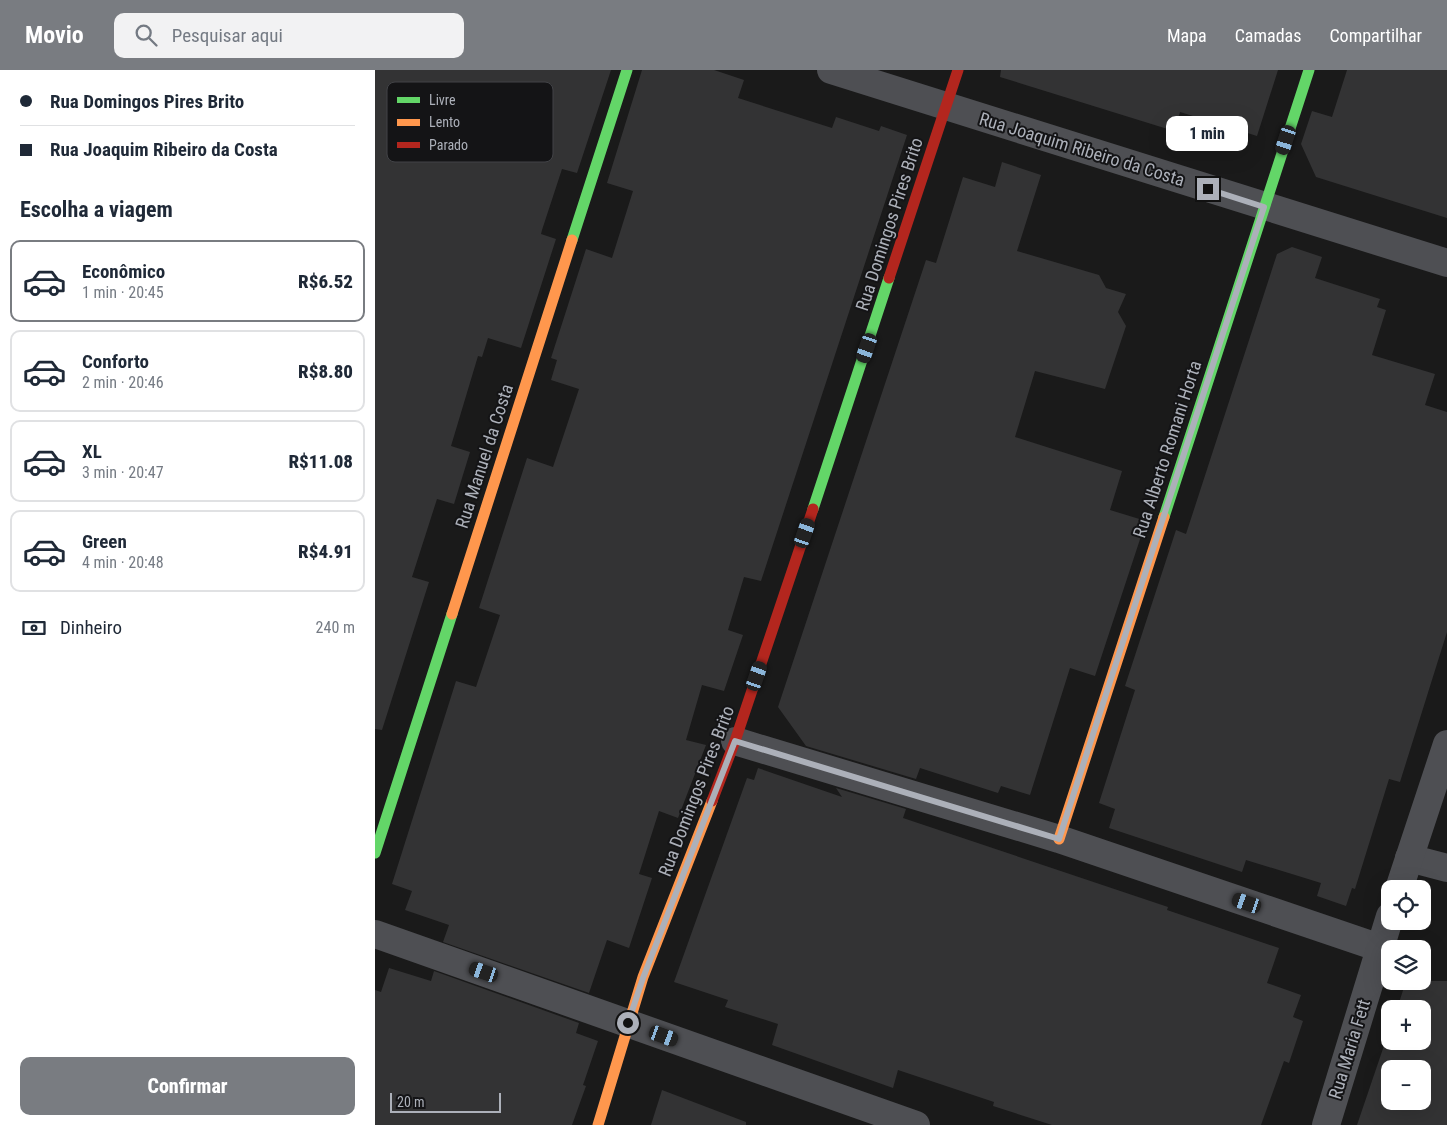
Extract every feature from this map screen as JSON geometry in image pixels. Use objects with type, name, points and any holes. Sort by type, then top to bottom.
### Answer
[{"type":"street","name":"Rua Manuel da Costa","points":[[375,853],[627,70]]},
{"type":"street","name":"Rua Joaquim Ribeiro da Costa","points":[[831,70],[1447,263]]},
{"type":"street","name":"Rua Domingos Pires Brito","points":[[598,1125],[643,978],[735,741],[958,70]]},
{"type":"street","name":"Rua Alberto Romani Horta","points":[[1059,839],[1309,70]]},
{"type":"street","points":[[735,741],[1059,839],[1380,948]]},
{"type":"street","points":[[1402,880],[1447,744]]},
{"type":"street","points":[[1409,858],[1447,868]]},
{"type":"street","name":"Rua Maria Fett","points":[[1326,1125],[1386,930]]},
{"type":"street","points":[[375,934],[628,1023],[902,1123]]},
{"type":"building","points":[[375,70],[611,70],[577,173],[562,169],[542,230],[541,234],[556,239],[521,348],[488,338],[482,357],[478,356],[451,446],[470,452],[454,504],[437,499],[412,577],[429,582],[382,730],[375,729]]},
{"type":"building","points":[[642,70],[714,70],[744,80],[738,98],[832,128],[836,117],[879,131],[881,126],[907,135],[761,581],[744,577],[728,630],[743,635],[724,691],[702,685],[686,740],[706,745],[678,818],[659,811],[639,874],[652,878],[629,948],[607,940],[589,993],[443,942],[449,925],[405,910],[412,891],[392,884],[456,681],[476,687],[500,615],[479,608],[527,458],[553,467],[579,389],[551,380],[557,360],[551,358],[586,249],[612,258],[633,191],[607,183]]},
{"type":"building","points":[[1001,70],[1278,70],[1257,136],[1180,112],[1174,131],[1000,77]]},
{"type":"building","points":[[1347,70],[1447,70],[1447,218],[1316,177],[1301,144],[1312,111],[1332,117]]},
{"type":"building","points":[[1002,162],[1041,175],[1017,251],[1099,275],[1106,288],[1126,294],[1118,312],[1126,326],[1105,389],[1035,371],[1015,437],[1122,471],[1110,510],[1146,521],[1095,676],[1070,668],[1030,795],[1001,786],[998,793],[920,768],[916,779],[806,746],[778,707],[926,260],[936,263],[963,177],[995,187]]},
{"type":"building","points":[[1292,247],[1322,257],[1315,278],[1380,299],[1377,307],[1386,310],[1372,355],[1435,374],[1425,405],[1447,412],[1447,632],[1400,782],[1389,779],[1355,889],[1352,888],[1346,906],[1317,896],[1321,883],[1246,860],[1242,872],[1109,828],[1115,809],[1099,803],[1135,690],[1125,686],[1176,530],[1186,534],[1277,254]]},
{"type":"building","points":[[758,768],[842,797],[836,788],[906,809],[903,818],[1168,907],[1167,910],[1279,948],[1267,983],[1301,995],[1293,1017],[1303,1021],[1289,1063],[1284,1061],[1261,1125],[1052,1125],[993,1106],[994,1102],[898,1070],[893,1088],[772,1045],[778,1024],[725,1007],[728,1000],[674,982],[747,778],[754,780]]},
{"type":"building","points":[[389,968],[431,981],[434,971],[579,1023],[576,1033],[598,1041],[583,1085],[586,1086],[572,1125],[375,1125],[375,990],[381,992]]},
{"type":"building","points":[[1431,981],[1447,981],[1447,1125],[1357,1125],[1383,1050],[1431,1050],[1431,1000],[1400,1000],[1403,990],[1431,990]]},
{"type":"building","points":[[662,1090],[746,1122],[746,1125],[651,1125]]},
{"type":"traffic: fast","points":[[572,240],[627,70]]},
{"type":"traffic: fast","points":[[1164,517],[1309,70]]},
{"type":"traffic: fast","points":[[813,509],[889,278]]},
{"type":"traffic: fast","points":[[375,853],[452,614]]},
{"type":"traffic: slow","points":[[452,614],[572,240]]},
{"type":"traffic: slow","points":[[1059,839],[1164,517]]},
{"type":"traffic: slow","points":[[598,1125],[643,977],[712,801]]},
{"type":"traffic: jam","points":[[889,278],[958,70]]},
{"type":"traffic: jam","points":[[712,801],[735,741],[813,509]]},
{"type":"route","points":[[628,1023],[643,978],[735,741],[1059,839],[1264,207],[1208,189]]}]
